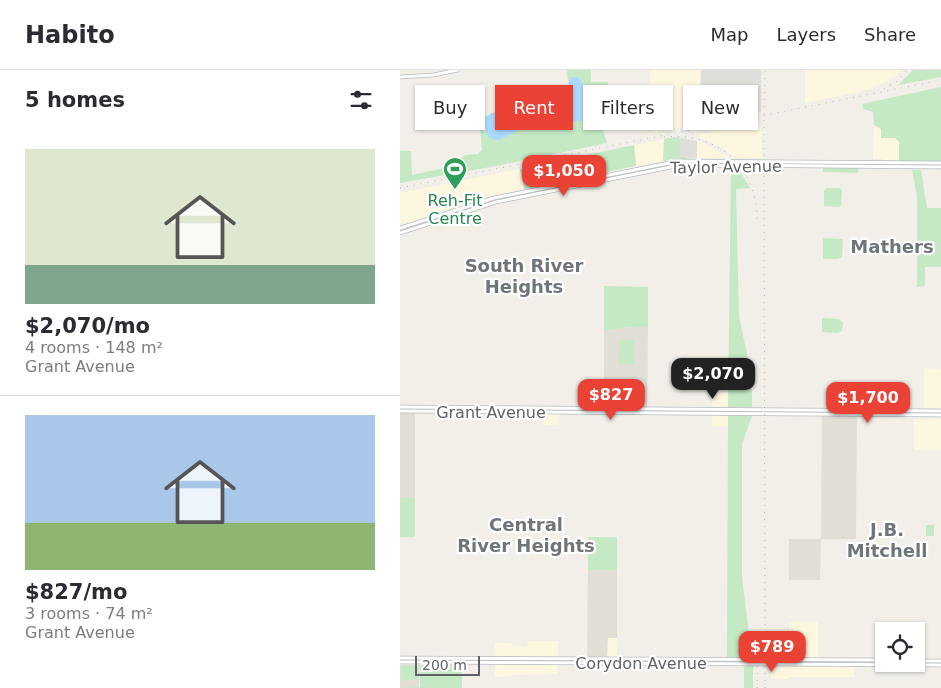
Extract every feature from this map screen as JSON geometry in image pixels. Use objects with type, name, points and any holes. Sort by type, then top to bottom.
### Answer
[{"type":"main road","points":[[400,76],[433,75],[458,70]]},
{"type":"main road","name":"Taylor Avenue","points":[[400,228],[494,198],[679,161],[941,163]]},
{"type":"main road","name":"Taylor Avenue","points":[[400,233],[496,202],[680,165],[941,167]]},
{"type":"main road","name":"Grant Avenue","points":[[400,407],[941,411]]},
{"type":"main road","name":"Grant Avenue","points":[[400,411],[941,415]]},
{"type":"main road","name":"Corydon Avenue","points":[[400,658],[875,660]]},
{"type":"main road","points":[[925,661],[941,661]]},
{"type":"main road","name":"Corydon Avenue","points":[[400,662],[941,665]]},
{"type":"shaded area","points":[[650,70],[700,70],[700,85],[683,85],[683,127],[673,129],[673,85],[650,85]]},
{"type":"shaded area","points":[[701,70],[761,70],[761,112],[758,113],[758,85],[701,85]]},
{"type":"shaded area","points":[[805,70],[902,70],[895,77],[875,87],[860,92],[805,103]]},
{"type":"shaded area","points":[[761,122],[762,158],[735,158],[723,148],[700,138],[700,134],[720,130],[758,130],[758,123]]},
{"type":"shaded area","points":[[874,125],[899,142],[899,160],[883,160],[881,157],[881,159],[873,159]]},
{"type":"shaded area","points":[[652,130],[668,130],[652,133]]},
{"type":"shaded area","points":[[680,138],[697,141],[697,158],[680,158]]},
{"type":"shaded area","points":[[664,139],[663,161],[636,166],[634,145]]},
{"type":"shaded area","points":[[697,141],[708,145],[729,158],[697,158]]},
{"type":"shaded area","points":[[520,169],[524,189],[484,197],[413,221],[400,223],[400,193]]},
{"type":"shaded area","points":[[648,327],[647,409],[604,408],[604,330]]},
{"type":"shaded area","points":[[924,368],[941,369],[941,408],[924,408]]},
{"type":"shaded area","points":[[712,392],[728,393],[728,409],[712,409]]},
{"type":"shaded area","points":[[885,399],[900,399],[900,411],[885,411]]},
{"type":"shaded area","points":[[400,411],[415,411],[415,498],[400,498]]},
{"type":"shaded area","points":[[528,412],[559,412],[559,425],[544,425],[544,419],[528,418]]},
{"type":"shaded area","points":[[712,414],[728,414],[728,426],[712,426]]},
{"type":"shaded area","points":[[822,414],[857,415],[856,539],[821,539]]},
{"type":"shaded area","points":[[914,419],[941,419],[941,450],[914,450]]},
{"type":"shaded area","points":[[789,539],[821,539],[820,580],[789,580]]},
{"type":"shaded area","points":[[588,570],[617,570],[617,638],[608,638],[607,658],[587,658]]},
{"type":"shaded area","points":[[789,622],[818,622],[818,659],[767,658],[767,647],[789,647]]},
{"type":"shaded area","points":[[608,638],[617,638],[617,658],[607,658]]},
{"type":"shaded area","points":[[528,641],[558,641],[558,658],[495,658],[495,643],[511,643],[512,646],[527,647]]},
{"type":"shaded area","points":[[495,662],[558,663],[558,674],[495,677]]},
{"type":"shaded area","points":[[400,665],[419,665],[419,688],[400,688]]},
{"type":"shaded area","points":[[771,665],[855,666],[854,677],[789,677],[789,679],[771,679]]},
{"type":"green space","points":[[567,70],[591,70],[591,82],[608,82],[608,85],[583,85],[583,130],[603,130],[607,143],[496,166],[400,183],[400,151],[411,151],[412,175],[450,167],[465,155],[478,154],[482,150],[480,130],[485,130],[485,116],[494,112],[495,130],[573,130],[573,85],[569,85]]},
{"type":"green space","points":[[913,70],[941,70],[941,77],[898,85]]},
{"type":"green space","points":[[941,87],[941,163],[899,162],[899,142],[895,138],[881,138],[881,129],[874,125],[873,112],[863,109],[862,104]]},
{"type":"green space","points":[[680,138],[680,158],[694,158],[663,161],[664,139]]},
{"type":"green space","points":[[634,145],[636,166],[524,189],[520,169]]},
{"type":"green space","points":[[823,166],[859,166],[858,173],[823,172]]},
{"type":"green space","points":[[731,168],[738,168],[750,188],[736,189],[739,317],[752,376],[752,407],[728,407]]},
{"type":"green space","points":[[912,170],[921,170],[927,208],[941,208],[941,267],[925,267],[925,286],[917,287],[917,196]]},
{"type":"green space","points":[[826,188],[839,188],[842,190],[841,206],[824,206],[824,190]]},
{"type":"green space","points":[[823,238],[842,239],[842,257],[838,259],[823,259]]},
{"type":"green space","points":[[604,286],[648,287],[648,327],[604,330]]},
{"type":"green space","points":[[822,318],[839,319],[843,323],[842,331],[838,333],[822,332]]},
{"type":"green space","points":[[620,340],[634,340],[634,364],[619,364]]},
{"type":"green space","points":[[728,416],[752,416],[742,444],[742,578],[752,657],[727,657]]},
{"type":"green space","points":[[400,498],[415,498],[415,537],[400,537]]},
{"type":"green space","points":[[926,525],[934,525],[934,536],[926,536]]},
{"type":"green space","points":[[588,537],[617,537],[617,570],[588,570]]},
{"type":"green space","points":[[419,665],[462,665],[462,688],[402,688],[420,687]]},
{"type":"green space","points":[[401,666],[418,666],[417,680],[401,680]]},
{"type":"green space","points":[[744,666],[753,666],[753,688],[744,688]]},
{"type":"water","points":[[572,77],[578,77],[583,85],[583,121],[573,121],[573,85],[568,85]]},
{"type":"water","points":[[491,113],[495,113],[495,130],[519,130],[499,140],[491,139],[486,133],[485,119]]},
{"type":"railway","points":[[765,70],[765,688]]},
{"type":"railway","points":[[884,89],[899,80],[907,70]]},
{"type":"railway","points":[[400,188],[941,80]]},
{"type":"railway","points":[[664,137],[684,137],[701,140],[731,156],[742,169],[750,184],[755,201],[757,220]]},
{"type":"railway","points":[[757,642],[757,688]]},
{"type":"place","name":"Reh-Fit Centre","points":[[455,190]]},
{"type":"district","name":"Mathers","points":[[892,246]]},
{"type":"district","name":"South River Heights","points":[[524,275]]},
{"type":"district","name":"Central River Heights","points":[[526,534]]},
{"type":"district","name":"J.B. Mitchell","points":[[887,539]]}]
